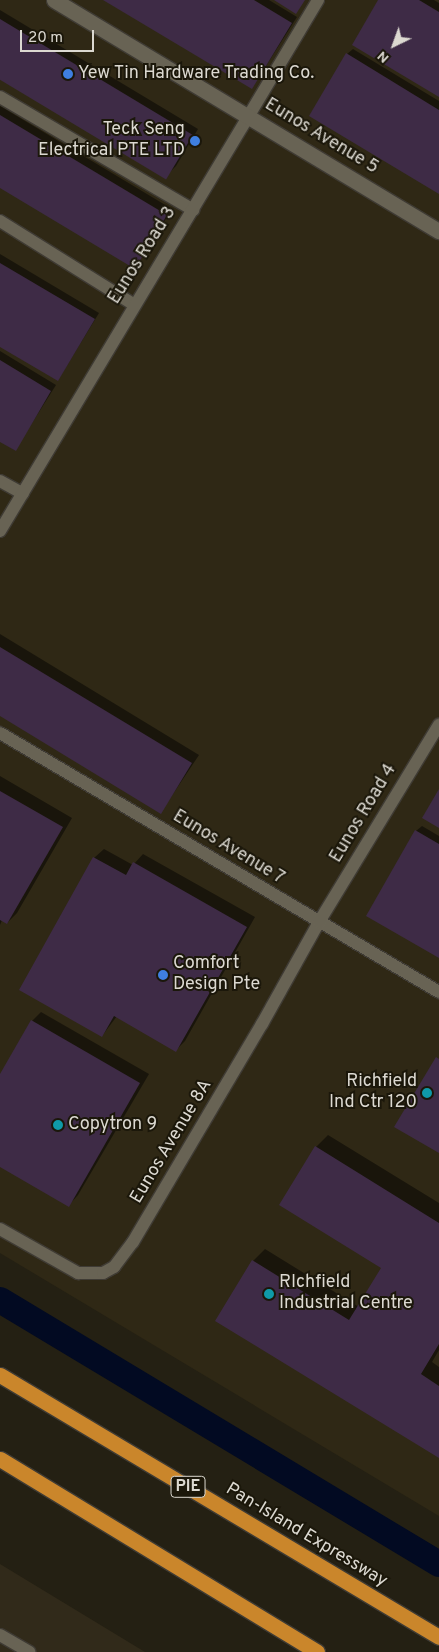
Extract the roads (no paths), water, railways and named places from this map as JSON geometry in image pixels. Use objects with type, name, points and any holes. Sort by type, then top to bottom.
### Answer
[{"type":"highway","name":"Pan-Island Expressway","points":[[0,1375],[439,1636]]},
{"type":"highway","points":[[0,1459],[317,1652]]},
{"type":"street","name":"Eunos Avenue 5","points":[[54,0],[439,231]]},
{"type":"lane","name":"Eunos Road 3","points":[[0,531],[133,304],[193,210],[318,0]]},
{"type":"lane","points":[[0,97],[193,210]]},
{"type":"lane","points":[[0,221],[133,304]]},
{"type":"lane","points":[[0,481],[22,494]]},
{"type":"lane","name":"Eunos Road 4","points":[[318,922],[439,725]]},
{"type":"lane","name":"Eunos Avenue 7","points":[[0,733],[439,992]]},
{"type":"lane","name":"Eunos Avenue 8A","points":[[0,1229],[78,1273],[103,1273],[114,1267],[133,1242],[232,1074],[318,922]]},
{"type":"lane","points":[[0,1635],[29,1652]]},
{"type":"waterway","points":[[0,1300],[439,1564]]},
{"type":"place","name":"Yew Tin Hardware Trading Co.","points":[[68,74]]},
{"type":"place","name":"Teck Seng Electrical PTE LTD","points":[[195,141]]},
{"type":"place","name":"Comfort Design Pte","points":[[163,975]]},
{"type":"place","name":"Richfield Ind Ctr 120","points":[[427,1093]]},
{"type":"place","name":"Copytron 9","points":[[58,1125]]},
{"type":"place","name":"RIchfield Industrial Centre","points":[[269,1294]]}]
